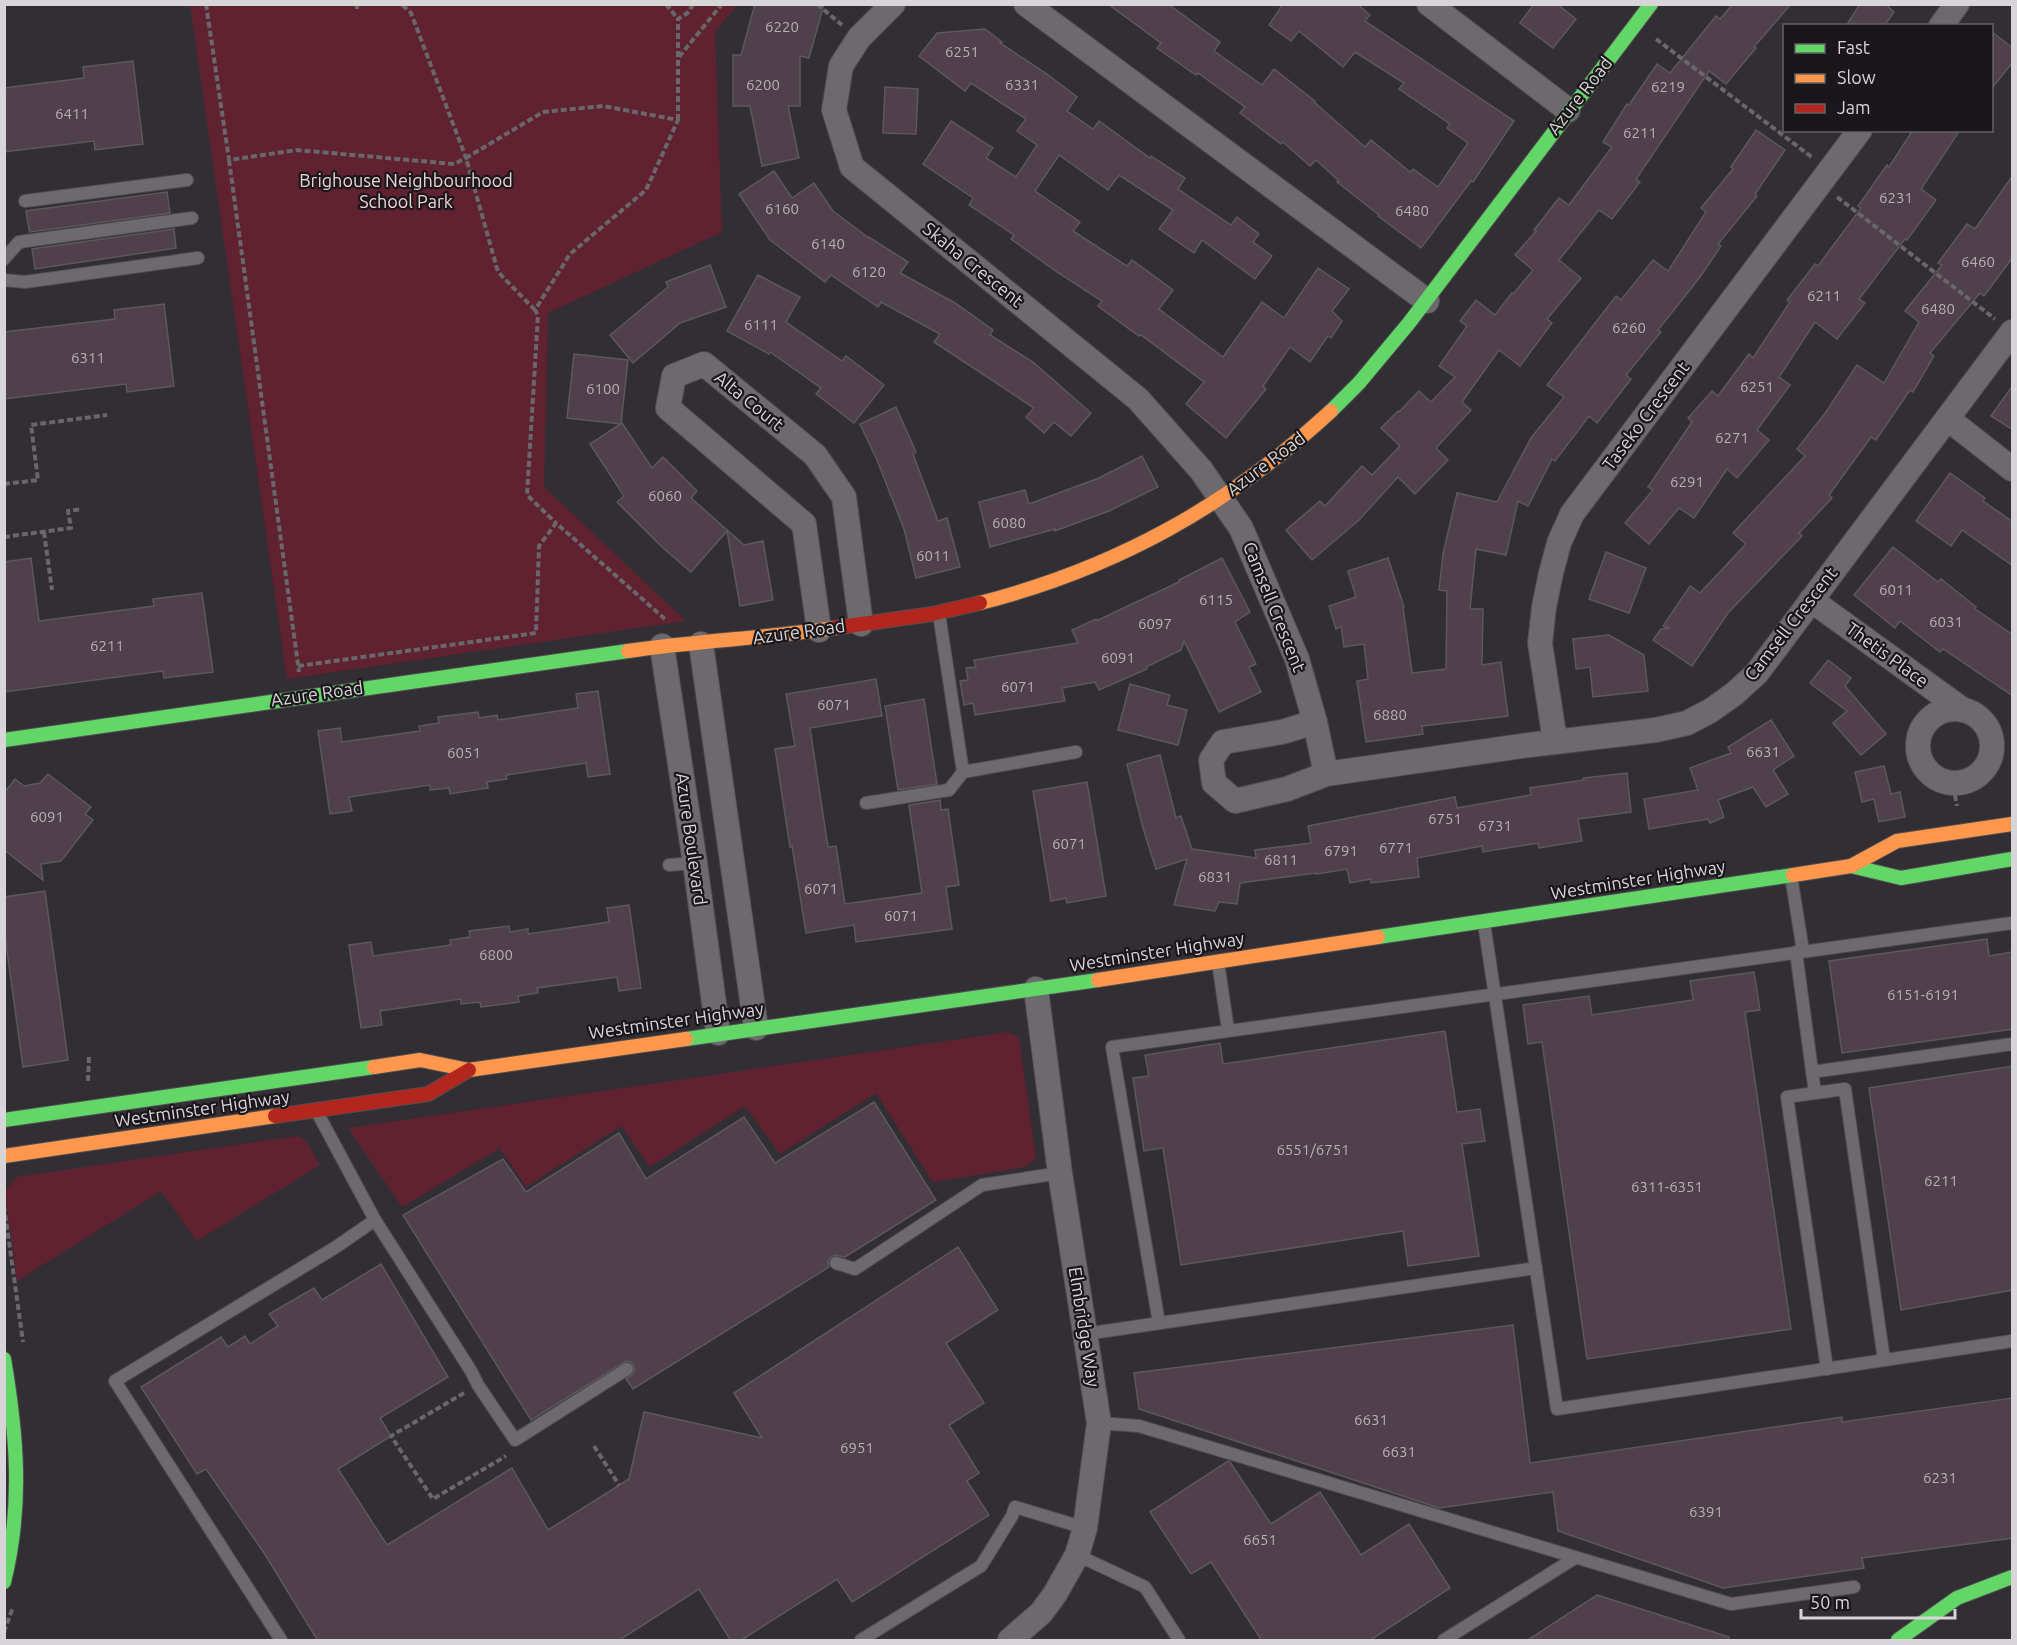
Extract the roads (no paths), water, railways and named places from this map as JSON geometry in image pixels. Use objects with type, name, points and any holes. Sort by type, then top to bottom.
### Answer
[{"type":"main road","name":"Azure Road","points":[[4,740],[662,646],[701,644],[819,630],[938,612],[1006,597],[1055,581],[1127,552],[1174,527],[1250,480],[1304,437],[1361,379],[1427,301],[1568,110],[1651,4]]},
{"type":"main road","name":"Westminster Highway","points":[[4,1120],[420,1060],[469,1070],[1036,989],[1851,866],[1897,841],[2013,824]]},
{"type":"main road","name":"Westminster Highway","points":[[1851,866],[1901,878],[2013,859]]},
{"type":"main road","name":"Westminster Highway","points":[[4,1156],[428,1094],[469,1070]]},
{"type":"main road","points":[[4,1359],[15,1435],[18,1484],[10,1563],[4,1582]]},
{"type":"main road","points":[[1898,1641],[1957,1598],[2013,1577]]},
{"type":"main road","points":[[1913,1631],[1955,1617]]},
{"type":"street","name":"Skaha Crescent","points":[[893,4],[859,38],[841,66],[834,110],[852,167],[1138,399],[1182,447],[1221,498]]},
{"type":"street","points":[[1026,4],[1427,301]]},
{"type":"street","points":[[1429,4],[1568,110]]},
{"type":"street","points":[[1942,24],[1957,4]]},
{"type":"street","name":"Taseko Crescent","points":[[1555,741],[1540,643],[1551,573],[1559,543],[1572,514],[1859,132]]},
{"type":"street","name":"Camsell Crescent","points":[[1315,722],[1282,732],[1223,742],[1211,760],[1214,783],[1235,801],[1287,789],[1326,774],[1555,741],[1656,730],[1687,723],[1710,711],[1734,694],[1757,673],[2012,332]]},
{"type":"street","name":"Alta Court","points":[[819,630],[804,524],[668,408],[674,376],[704,364],[814,455],[843,497],[861,624]]},
{"type":"street","points":[[1948,419],[2013,470]]},
{"type":"street","name":"Camsell Crescent","points":[[1221,498],[1241,528],[1296,659],[1315,722],[1326,774]]},
{"type":"street","name":"Thetis Place","points":[[1811,600],[1963,710]]},
{"type":"street","points":[[701,644],[756,1028]]},
{"type":"street","name":"Azure Boulevard","points":[[662,646],[718,1033]]},
{"type":"street","name":"Elmbridge Way","points":[[1010,1641],[1041,1613],[1055,1594],[1077,1555],[1084,1528],[1099,1423],[1060,1173],[1036,989]]},
{"type":"lane","points":[[25,201],[187,180]]},
{"type":"lane","points":[[4,259],[19,242],[192,218]]},
{"type":"lane","points":[[4,280],[26,282],[198,258]]},
{"type":"lane","points":[[938,612],[963,772]]},
{"type":"lane","points":[[866,803],[949,790],[963,772],[1076,752]]},
{"type":"lane","points":[[669,865],[695,863]]},
{"type":"lane","points":[[1791,875],[1815,1093]]},
{"type":"lane","points":[[1483,922],[1557,1409],[2013,1341]]},
{"type":"lane","points":[[1160,1323],[1112,1047],[2013,923]]},
{"type":"lane","points":[[1218,961],[1228,1030]]},
{"type":"lane","points":[[1812,1072],[2013,1044]]},
{"type":"lane","points":[[1827,1369],[1787,1097],[1845,1089],[1884,1360]]},
{"type":"lane","points":[[316,1111],[375,1220],[515,1440],[627,1370]]},
{"type":"lane","points":[[836,1263],[855,1269],[982,1185],[1060,1173]]},
{"type":"lane","points":[[281,1641],[114,1381],[375,1220]]},
{"type":"lane","points":[[1085,1334],[1536,1268]]},
{"type":"lane","points":[[1099,1423],[1139,1426],[1731,1604],[1854,1587]]},
{"type":"lane","points":[[861,1641],[981,1566],[1012,1516],[1015,1507],[1084,1528]]},
{"type":"lane","points":[[1077,1555],[1145,1587],[1179,1641]]},
{"type":"lane","points":[[1444,1641],[1575,1558]]},
{"type":"park label","name":"Brighouse Neighbourhood School Park","points":[[406,192]]}]
